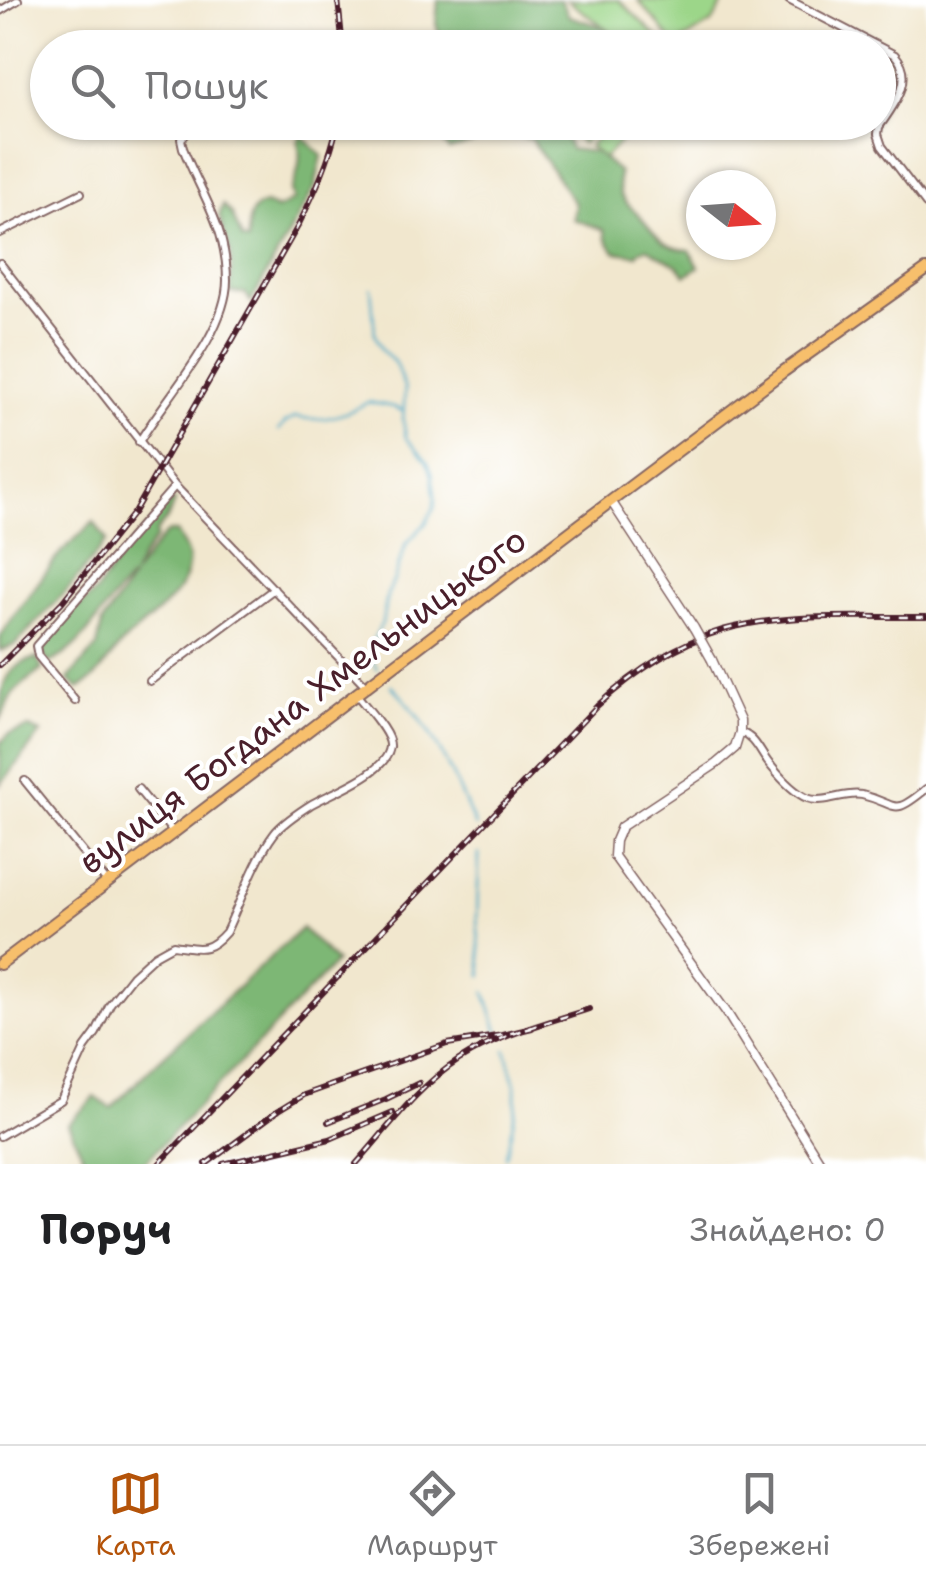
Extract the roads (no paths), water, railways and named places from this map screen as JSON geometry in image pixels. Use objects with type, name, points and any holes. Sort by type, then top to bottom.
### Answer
[{"type":"main road","name":"вулиця Богдана Хмельницького","points":[[0,964],[784,371],[926,270]]},
{"type":"street","points":[[0,11],[18,0]]},
{"type":"street","points":[[789,0],[846,30]]},
{"type":"street","points":[[896,57],[905,73],[896,98]]},
{"type":"street","points":[[139,442],[215,326],[228,282],[216,220],[181,140]]},
{"type":"street","points":[[880,140],[926,204]]},
{"type":"street","points":[[0,234],[81,193]]},
{"type":"street","points":[[0,263],[175,486],[367,687]]},
{"type":"street","points":[[74,702],[38,656],[36,646],[175,486]]},
{"type":"street","points":[[611,501],[694,628],[740,721],[735,748],[621,828],[614,856],[727,1014],[821,1164]]},
{"type":"street","points":[[150,682],[274,589]]},
{"type":"street","points":[[0,1136],[61,1100],[110,1004],[132,976],[173,945],[198,949],[216,943],[226,932],[276,830],[308,806],[366,776],[385,758],[389,737],[357,695]]},
{"type":"street","points":[[740,732],[750,736],[770,765],[803,797],[814,800],[858,794],[895,807],[906,806],[926,789]]},
{"type":"street","points":[[25,781],[107,882]]},
{"type":"street","points":[[138,789],[173,832]]},
{"type":"waterway","points":[[371,288],[375,335],[382,350],[395,363],[405,389],[406,438],[427,461],[435,498],[426,523],[406,544],[387,595],[382,623],[370,646],[377,669]]},
{"type":"waterway","points":[[279,430],[295,417],[333,417],[368,402],[403,411]]},
{"type":"waterway","points":[[391,685],[430,734],[475,826]]},
{"type":"waterway","points":[[479,854],[477,919],[482,976]]},
{"type":"waterway","points":[[485,992],[498,1031]]},
{"type":"waterway","points":[[506,1050],[516,1086],[516,1107],[506,1156]]},
{"type":"railway","points":[[338,0],[341,30]]},
{"type":"railway","points":[[0,665],[62,602],[134,512],[298,226],[334,140]]},
{"type":"railway","points":[[159,1164],[597,706],[640,671],[688,643],[747,624],[824,617],[926,617]]},
{"type":"railway","points":[[356,1164],[417,1095],[459,1060],[506,1037],[589,1009]]},
{"type":"railway","points":[[206,1164],[304,1095],[447,1044],[532,1028]]},
{"type":"railway","points":[[328,1122],[419,1083]]},
{"type":"railway","points":[[223,1164],[330,1139],[393,1112]]}]
